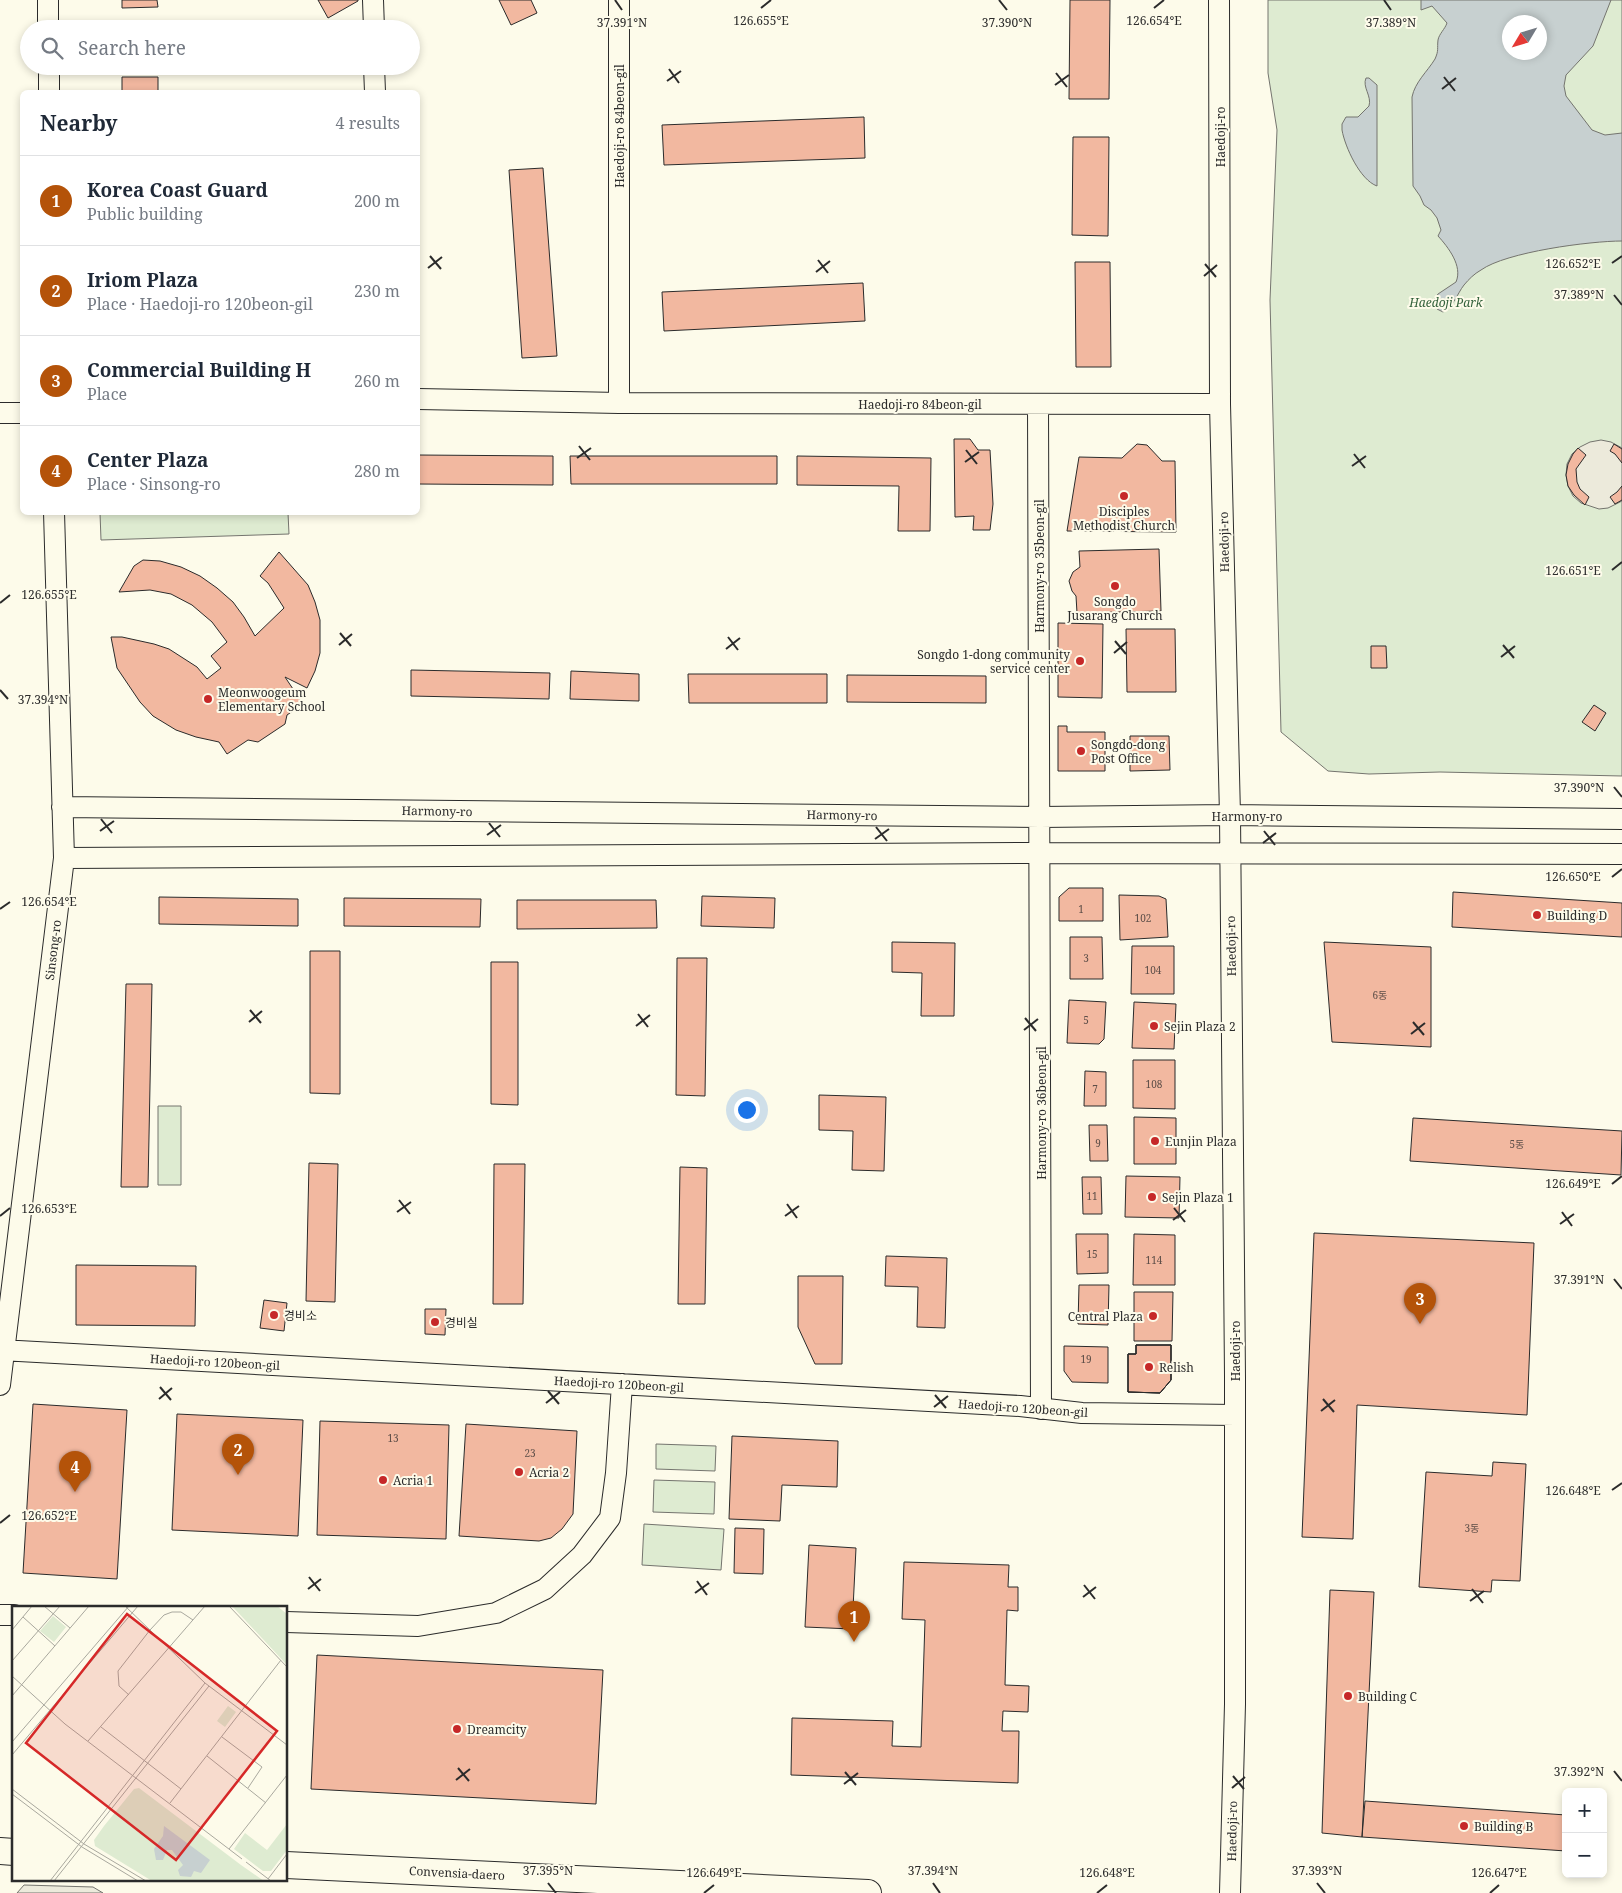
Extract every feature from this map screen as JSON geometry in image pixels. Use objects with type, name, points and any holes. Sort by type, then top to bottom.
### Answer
[{"type":"main road","name":"Convensia-daero","points":[[288,1865],[868,1893]]},
{"type":"street","points":[[48,0],[48,20]]},
{"type":"street","points":[[373,0],[374,20]]},
{"type":"street","name":"Haedoji-ro 84beon-gil","points":[[619,0],[620,403]]},
{"type":"street","name":"Haedoji-ro","points":[[1219,0],[1220,404],[1230,815],[1235,1415],[1235,1694],[1230,1893]]},
{"type":"street","points":[[49,75],[49,90]]},
{"type":"street","points":[[374,75],[375,90]]},
{"type":"street","name":"Haedoji-ro 84beon-gil","points":[[420,399],[620,403],[1220,404]]},
{"type":"street","name":"Harmony-ro 35beon-gil","points":[[1038,404],[1040,817]]},
{"type":"street","points":[[0,412],[20,413]]},
{"type":"street","name":"Sinsong-ro","points":[[0,1385],[2,1350],[64,858],[54,515]]},
{"type":"street","name":"Harmony-ro","points":[[62,807],[1040,817],[1230,815],[1622,819]]},
{"type":"street","name":"Harmony-ro 36beon-gil","points":[[1040,817],[1041,1409]]},
{"type":"street","points":[[64,858],[1040,853],[1622,854]]},
{"type":"street","name":"Haedoji-ro 120beon-gil","points":[[2,1350],[622,1384],[1082,1413],[1235,1415]]},
{"type":"street","points":[[288,1622],[418,1626],[496,1613],[545,1588],[582,1555],[610,1518],[616,1473],[622,1384]]},
{"type":"green space","name":"Haedoji Park","points":[[1268,0],[1622,0],[1622,776],[1440,772],[1369,774],[1328,771],[1281,732],[1270,300],[1277,130],[1268,73]]},
{"type":"green space","points":[[100,515],[288,515],[289,534],[101,540]]},
{"type":"green space","points":[[158,1106],[181,1106],[181,1185],[158,1185]]},
{"type":"green space","points":[[656,1444],[716,1446],[715,1471],[656,1469]]},
{"type":"green space","points":[[654,1480],[715,1482],[714,1514],[653,1512]]},
{"type":"green space","points":[[644,1524],[724,1529],[721,1570],[642,1565]]},
{"type":"shaded area","points":[[1421,0],[1611,0],[1593,46],[1566,75],[1564,86],[1566,96],[1592,130],[1605,135],[1622,133],[1622,241],[1549,249],[1509,258],[1493,264],[1470,279],[1453,303],[1443,312],[1437,309],[1434,300],[1438,294],[1456,282],[1458,270],[1450,251],[1438,236],[1441,230],[1437,218],[1424,205],[1413,186],[1412,97],[1418,82],[1435,59],[1438,40],[1447,23],[1432,6],[1421,10]]},
{"type":"shaded area","points":[[1366,78],[1369,78],[1377,85],[1377,186],[1365,177],[1354,162],[1346,145],[1342,130],[1342,124],[1346,117],[1358,117],[1369,106],[1370,102],[1365,85]]},
{"type":"shaded area","points":[[1601,440],[1611,442],[1622,448],[1622,501],[1608,508],[1599,509],[1581,503],[1573,496],[1568,486],[1566,475],[1567,464],[1572,454],[1590,442]]},
{"type":"shaded area","points":[[24,1885],[93,1887],[103,1893],[17,1893]]},
{"type":"building","points":[[122,0],[157,0],[158,7],[122,8]]},
{"type":"building","points":[[318,0],[358,0],[358,1],[328,18]]},
{"type":"building","points":[[499,0],[531,0],[537,13],[511,25]]},
{"type":"building","points":[[1070,0],[1110,0],[1109,99],[1069,99]]},
{"type":"building","points":[[122,77],[158,77],[158,90],[122,90]]},
{"type":"building","points":[[864,117],[865,158],[664,165],[662,125]]},
{"type":"building","points":[[1073,137],[1109,137],[1108,236],[1072,235]]},
{"type":"building","points":[[543,168],[557,356],[522,358],[509,170]]},
{"type":"building","points":[[1075,262],[1110,262],[1111,367],[1076,367]]},
{"type":"building","points":[[863,283],[865,321],[664,331],[662,292]]},
{"type":"building","points":[[954,439],[970,439],[978,450],[990,450],[993,504],[990,530],[973,530],[974,516],[955,517]]},
{"type":"building","name":"Disciples Methodist Church","points":[[1137,444],[1147,445],[1162,461],[1175,461],[1176,532],[1067,531],[1079,457],[1122,458]]},
{"type":"building","points":[[1614,444],[1622,449],[1622,463],[1610,451]]},
{"type":"building","points":[[1578,448],[1586,455],[1576,469],[1577,482],[1580,489],[1589,497],[1585,505],[1574,495],[1568,486],[1566,475],[1568,464]]},
{"type":"building","points":[[420,455],[553,456],[553,485],[420,484]]},
{"type":"building","points":[[570,456],[777,456],[777,484],[571,484]]},
{"type":"building","points":[[797,456],[931,458],[930,531],[898,531],[899,486],[797,485]]},
{"type":"building","points":[[1622,486],[1622,500],[1615,504],[1610,497]]},
{"type":"building","name":"Songdo Jusarang Church","points":[[1159,549],[1161,611],[1077,613],[1076,596],[1072,591],[1069,581],[1073,572],[1080,567],[1079,551]]},
{"type":"building","points":[[279,552],[308,585],[315,602],[320,620],[320,653],[315,671],[307,688],[285,677],[303,704],[287,715],[285,724],[258,742],[248,740],[227,754],[219,742],[176,730],[153,716],[140,702],[117,668],[111,637],[122,637],[169,649],[197,667],[207,679],[221,668],[211,656],[227,642],[212,622],[192,605],[171,594],[150,590],[119,592],[134,566],[143,560],[160,561],[181,567],[200,576],[233,602],[255,636],[284,608],[268,583],[260,576]]},
{"type":"building","name":"Songdo 1-dong community service center","points":[[1058,623],[1103,624],[1102,698],[1058,697]]},
{"type":"building","points":[[1126,629],[1175,629],[1176,692],[1127,692]]},
{"type":"building","points":[[1371,646],[1386,646],[1387,668],[1371,668]]},
{"type":"building","points":[[411,670],[550,673],[549,699],[411,696]]},
{"type":"building","points":[[571,671],[639,674],[639,701],[570,699]]},
{"type":"building","points":[[688,674],[827,674],[827,703],[689,703]]},
{"type":"building","points":[[847,675],[986,676],[986,703],[847,702]]},
{"type":"building","points":[[1594,705],[1606,713],[1595,731],[1582,722]]},
{"type":"building","name":"Songdo-dong Post Office","points":[[1058,726],[1067,726],[1067,732],[1105,732],[1105,771],[1058,771]]},
{"type":"building","points":[[1130,736],[1169,736],[1170,770],[1130,771]]},
{"type":"building","points":[[1069,888],[1103,888],[1103,921],[1059,921],[1059,897]]},
{"type":"building","name":"Building D","points":[[1453,892],[1622,903],[1622,937],[1452,927]]},
{"type":"building","points":[[1119,895],[1159,896],[1166,899],[1168,937],[1120,940]]},
{"type":"building","points":[[702,896],[775,898],[774,928],[701,926]]},
{"type":"building","points":[[159,897],[298,899],[298,926],[159,924]]},
{"type":"building","points":[[344,898],[481,899],[480,927],[344,926]]},
{"type":"building","points":[[517,900],[656,900],[657,928],[517,929]]},
{"type":"building","points":[[1070,937],[1102,937],[1103,979],[1070,979]]},
{"type":"building","points":[[892,942],[955,943],[954,1016],[921,1016],[922,973],[892,972]]},
{"type":"building","points":[[1324,942],[1431,947],[1431,1047],[1332,1042]]},
{"type":"building","points":[[1132,946],[1174,946],[1174,994],[1131,994]]},
{"type":"building","points":[[310,951],[340,951],[340,1094],[310,1093]]},
{"type":"building","points":[[677,958],[707,958],[705,1096],[676,1095]]},
{"type":"building","points":[[491,962],[518,962],[518,1105],[491,1104]]},
{"type":"building","points":[[126,984],[152,984],[148,1187],[121,1187]]},
{"type":"building","points":[[1069,1000],[1106,1002],[1104,1039],[1099,1044],[1067,1043]]},
{"type":"building","name":"Sejin Plaza 2","points":[[1134,1002],[1176,1004],[1174,1049],[1132,1048]]},
{"type":"building","points":[[1133,1060],[1175,1060],[1175,1109],[1133,1108]]},
{"type":"building","points":[[1085,1071],[1106,1072],[1106,1106],[1084,1106]]},
{"type":"building","points":[[819,1095],[886,1097],[884,1171],[852,1170],[853,1131],[819,1130]]},
{"type":"building","name":"Eunjin Plaza","points":[[1134,1117],[1176,1118],[1176,1164],[1134,1164]]},
{"type":"building","points":[[1413,1118],[1622,1131],[1621,1175],[1410,1161]]},
{"type":"building","points":[[1089,1125],[1107,1125],[1108,1161],[1090,1161]]},
{"type":"building","points":[[309,1163],[338,1164],[335,1302],[306,1301]]},
{"type":"building","points":[[494,1164],[525,1164],[523,1304],[493,1304]]},
{"type":"building","points":[[680,1167],[707,1168],[705,1304],[678,1304]]},
{"type":"building","name":"Sejin Plaza 1","points":[[1126,1176],[1180,1177],[1179,1218],[1125,1217]]},
{"type":"building","points":[[1082,1177],[1101,1177],[1102,1214],[1083,1214]]},
{"type":"building","points":[[1314,1233],[1534,1243],[1527,1415],[1357,1405],[1353,1539],[1302,1537]]},
{"type":"building","points":[[1076,1234],[1108,1234],[1108,1273],[1077,1274]]},
{"type":"building","points":[[1134,1234],[1175,1235],[1175,1285],[1133,1285]]},
{"type":"building","points":[[886,1256],[947,1258],[945,1328],[917,1327],[918,1287],[885,1286]]},
{"type":"building","points":[[76,1265],[196,1266],[195,1326],[76,1325]]},
{"type":"building","points":[[798,1276],[843,1276],[842,1364],[815,1364],[798,1327]]},
{"type":"building","points":[[1079,1285],[1109,1285],[1108,1325],[1078,1324]]},
{"type":"building","name":"Central Plaza","points":[[1134,1292],[1173,1292],[1172,1341],[1134,1341]]},
{"type":"building","name":"경비소","points":[[264,1300],[287,1303],[284,1331],[260,1328]]},
{"type":"building","name":"경비실","points":[[425,1309],[446,1309],[445,1335],[425,1334]]},
{"type":"building","name":"Relish","points":[[1136,1345],[1171,1345],[1171,1380],[1160,1393],[1128,1392],[1128,1354],[1136,1354]]},
{"type":"building","name":"Relish","points":[[1136,1345],[1171,1345],[1171,1380],[1160,1393],[1128,1392],[1128,1354],[1136,1354]]},
{"type":"building","name":"Relish","points":[[1136,1345],[1171,1345],[1171,1380],[1160,1393],[1128,1392],[1128,1354],[1136,1354]]},
{"type":"building","points":[[1064,1346],[1108,1347],[1108,1383],[1072,1382],[1064,1371]]},
{"type":"building","points":[[33,1404],[127,1410],[117,1579],[23,1573]]},
{"type":"building","points":[[177,1414],[303,1420],[298,1536],[172,1530]]},
{"type":"building","name":"Acria 1","points":[[320,1421],[449,1425],[446,1539],[317,1535]]},
{"type":"building","name":"Acria 2","points":[[466,1424],[577,1431],[573,1514],[562,1529],[551,1538],[539,1541],[459,1536]]},
{"type":"building","points":[[732,1436],[838,1441],[837,1487],[782,1485],[780,1521],[729,1519]]},
{"type":"building","points":[[1493,1462],[1526,1464],[1520,1581],[1492,1580],[1491,1592],[1419,1587],[1426,1472],[1492,1476]]},
{"type":"building","points":[[735,1528],[764,1529],[763,1574],[734,1573]]},
{"type":"building","points":[[809,1545],[856,1548],[852,1629],[805,1627]]},
{"type":"building","points":[[904,1562],[1009,1565],[1008,1587],[1018,1587],[1018,1611],[1007,1610],[1005,1685],[1029,1686],[1028,1712],[1003,1711],[1002,1731],[1019,1731],[1018,1783],[791,1775],[792,1718],[893,1721],[892,1746],[921,1747],[925,1620],[902,1619]]},
{"type":"building","name":"Building C","points":[[1330,1590],[1374,1592],[1362,1837],[1322,1833]]},
{"type":"building","name":"Dreamcity","points":[[317,1655],[603,1670],[596,1804],[311,1789]]},
{"type":"building","name":"Building B","points":[[1365,1801],[1562,1815],[1562,1851],[1362,1837]]},
{"type":"place","name":"Disciples Methodist Church","points":[[1124,496]]},
{"type":"place","name":"Songdo Jusarang Church","points":[[1115,586]]},
{"type":"place","name":"Songdo 1-dong community service center","points":[[1080,661]]},
{"type":"place","name":"Meonwoogeum Elementary School","points":[[208,699]]},
{"type":"place","name":"Songdo-dong Post Office","points":[[1081,751]]},
{"type":"place","name":"Building D","points":[[1537,915]]},
{"type":"place","name":"Sejin Plaza 2","points":[[1154,1026]]},
{"type":"place","name":"Eunjin Plaza","points":[[1155,1141]]},
{"type":"place","name":"Sejin Plaza 1","points":[[1152,1197]]},
{"type":"place","name":"경비소","points":[[274,1315]]},
{"type":"place","name":"Central Plaza","points":[[1153,1316]]},
{"type":"place","name":"경비실","points":[[435,1322]]},
{"type":"place","name":"Commercial Building H","points":[[1420,1324]]},
{"type":"place","name":"Relish","points":[[1149,1367]]},
{"type":"place","name":"Acria 2","points":[[519,1472]]},
{"type":"place","name":"Iriom Plaza","points":[[238,1475]]},
{"type":"place","name":"Acria 1","points":[[383,1480]]},
{"type":"place","name":"Center Plaza","points":[[75,1492]]},
{"type":"place","name":"Korea Coast Guard","points":[[854,1642]]},
{"type":"place","name":"Building C","points":[[1348,1696]]},
{"type":"place","name":"Dreamcity","points":[[457,1729]]},
{"type":"place","name":"Building B","points":[[1464,1826]]}]
